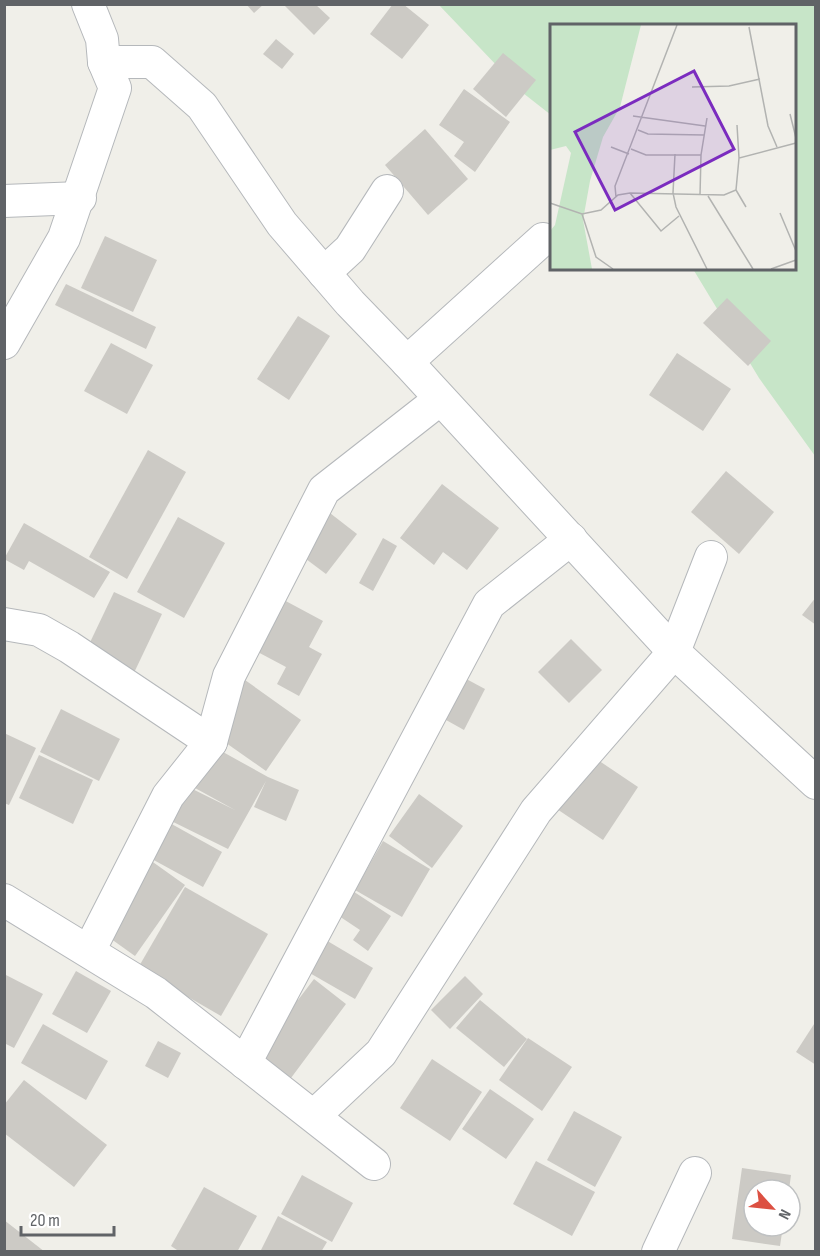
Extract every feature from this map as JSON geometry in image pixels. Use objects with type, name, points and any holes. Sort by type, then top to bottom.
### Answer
[{"type":"street","points":[[4,343],[64,238],[80,198],[115,88],[104,62],[102,39],[88,4]]},
{"type":"street","points":[[104,62],[152,62],[202,106],[282,224],[324,273],[674,652],[816,783]]},
{"type":"street","points":[[324,273],[350,249],[387,191]]},
{"type":"street","points":[[4,201],[80,198]]},
{"type":"street","points":[[408,362],[543,239]]},
{"type":"street","points":[[89,951],[168,796],[211,742],[229,676],[324,490],[440,400]]},
{"type":"street","points":[[245,1063],[489,604],[571,539]]},
{"type":"street","points":[[315,1115],[381,1053],[537,811],[674,652],[711,557]]},
{"type":"street","points":[[4,624],[39,630],[211,742]]},
{"type":"street","points":[[4,900],[156,993],[315,1115],[374,1164]]},
{"type":"street","points":[[658,1251],[695,1173]]},
{"type":"green space","points":[[439,5],[815,5],[815,456],[759,378],[694,270],[796,270],[796,24],[550,24],[550,114],[523,93]]},
{"type":"building","points":[[246,4],[264,4],[254,13]]},
{"type":"building","points":[[283,4],[315,4],[330,18],[314,35]]},
{"type":"building","points":[[393,4],[403,4],[429,25],[402,59],[370,34]]},
{"type":"building","points":[[276,39],[294,54],[282,69],[263,54]]},
{"type":"building","points":[[503,53],[536,80],[506,117],[473,89]]},
{"type":"building","points":[[464,89],[510,122],[475,172],[454,156],[464,142],[439,125]]},
{"type":"building","points":[[425,129],[468,179],[428,215],[385,165]]},
{"type":"building","points":[[105,236],[157,260],[133,312],[81,288]]},
{"type":"building","points":[[66,284],[156,327],[146,349],[55,305]]},
{"type":"building","points":[[727,298],[771,341],[748,366],[703,323]]},
{"type":"building","points":[[298,316],[330,336],[289,400],[257,379]]},
{"type":"building","points":[[111,343],[153,365],[127,414],[84,391]]},
{"type":"building","points":[[677,353],[731,389],[703,431],[649,395]]},
{"type":"building","points":[[148,450],[186,472],[127,579],[89,557]]},
{"type":"building","points":[[726,471],[774,512],[739,554],[691,512]]},
{"type":"building","points":[[442,484],[499,528],[467,570],[443,552],[434,565],[400,538]]},
{"type":"building","points":[[317,503],[357,534],[326,574],[286,544]]},
{"type":"building","points":[[178,517],[225,543],[184,618],[137,592]]},
{"type":"building","points":[[24,523],[110,572],[94,598],[29,561],[24,570],[4,559]]},
{"type":"building","points":[[383,538],[397,546],[373,591],[359,583]]},
{"type":"building","points":[[114,592],[162,614],[132,677],[84,655]]},
{"type":"building","points":[[816,597],[816,625],[802,615]]},
{"type":"building","points":[[282,599],[323,621],[309,647],[322,654],[299,696],[277,684],[286,667],[254,650]]},
{"type":"building","points":[[571,639],[602,670],[569,703],[538,672]]},
{"type":"building","points":[[442,666],[485,689],[464,730],[421,706]]},
{"type":"building","points":[[245,680],[301,720],[266,771],[209,731]]},
{"type":"building","points":[[61,709],[120,739],[99,781],[40,752]]},
{"type":"building","points":[[4,733],[36,748],[9,805],[4,803]]},
{"type":"building","points":[[196,737],[268,777],[299,790],[286,821],[254,807],[266,781],[228,849],[153,812],[170,778],[235,810],[175,777]]},
{"type":"building","points":[[583,750],[638,787],[603,840],[548,803]]},
{"type":"building","points":[[39,755],[93,780],[73,824],[19,798]]},
{"type":"building","points":[[419,794],[463,826],[432,868],[389,836]]},
{"type":"building","points":[[150,812],[222,852],[203,887],[130,847]]},
{"type":"building","points":[[383,841],[430,869],[402,917],[355,890]]},
{"type":"building","points":[[143,855],[185,885],[135,956],[93,926]]},
{"type":"building","points":[[345,886],[391,916],[368,951],[353,940],[360,930],[330,910]]},
{"type":"building","points":[[185,887],[268,934],[221,1016],[138,968]]},
{"type":"building","points":[[319,936],[373,968],[355,999],[301,968]]},
{"type":"building","points":[[76,971],[111,991],[87,1033],[52,1014]]},
{"type":"building","points":[[4,974],[43,994],[14,1048],[4,1043]]},
{"type":"building","points":[[465,976],[483,994],[450,1029],[431,1010]]},
{"type":"building","points":[[314,979],[346,1004],[291,1078],[245,1043],[285,990],[298,1000]]},
{"type":"building","points":[[480,1000],[527,1039],[504,1067],[456,1028]]},
{"type":"building","points":[[816,1021],[816,1065],[796,1052]]},
{"type":"building","points":[[43,1024],[108,1061],[86,1100],[21,1063]]},
{"type":"building","points":[[528,1038],[572,1067],[542,1111],[499,1080]]},
{"type":"building","points":[[158,1041],[181,1053],[168,1078],[145,1066]]},
{"type":"building","points":[[432,1059],[482,1092],[450,1141],[400,1108]]},
{"type":"building","points":[[24,1080],[107,1145],[74,1187],[4,1133],[4,1105]]},
{"type":"building","points":[[490,1089],[534,1119],[506,1159],[462,1129]]},
{"type":"building","points":[[574,1111],[622,1137],[595,1187],[547,1160]]},
{"type":"building","points":[[536,1161],[595,1192],[572,1236],[513,1204]]},
{"type":"building","points":[[742,1168],[791,1175],[791,1178],[742,1178],[742,1238],[781,1238],[780,1246],[732,1239]]},
{"type":"building","points":[[302,1175],[353,1203],[332,1242],[281,1214]]},
{"type":"building","points":[[204,1187],[257,1216],[237,1252],[180,1252],[171,1246]]},
{"type":"building","points":[[278,1216],[327,1242],[321,1252],[260,1252]]},
{"type":"building","points":[[4,1220],[45,1252],[4,1252]]}]
